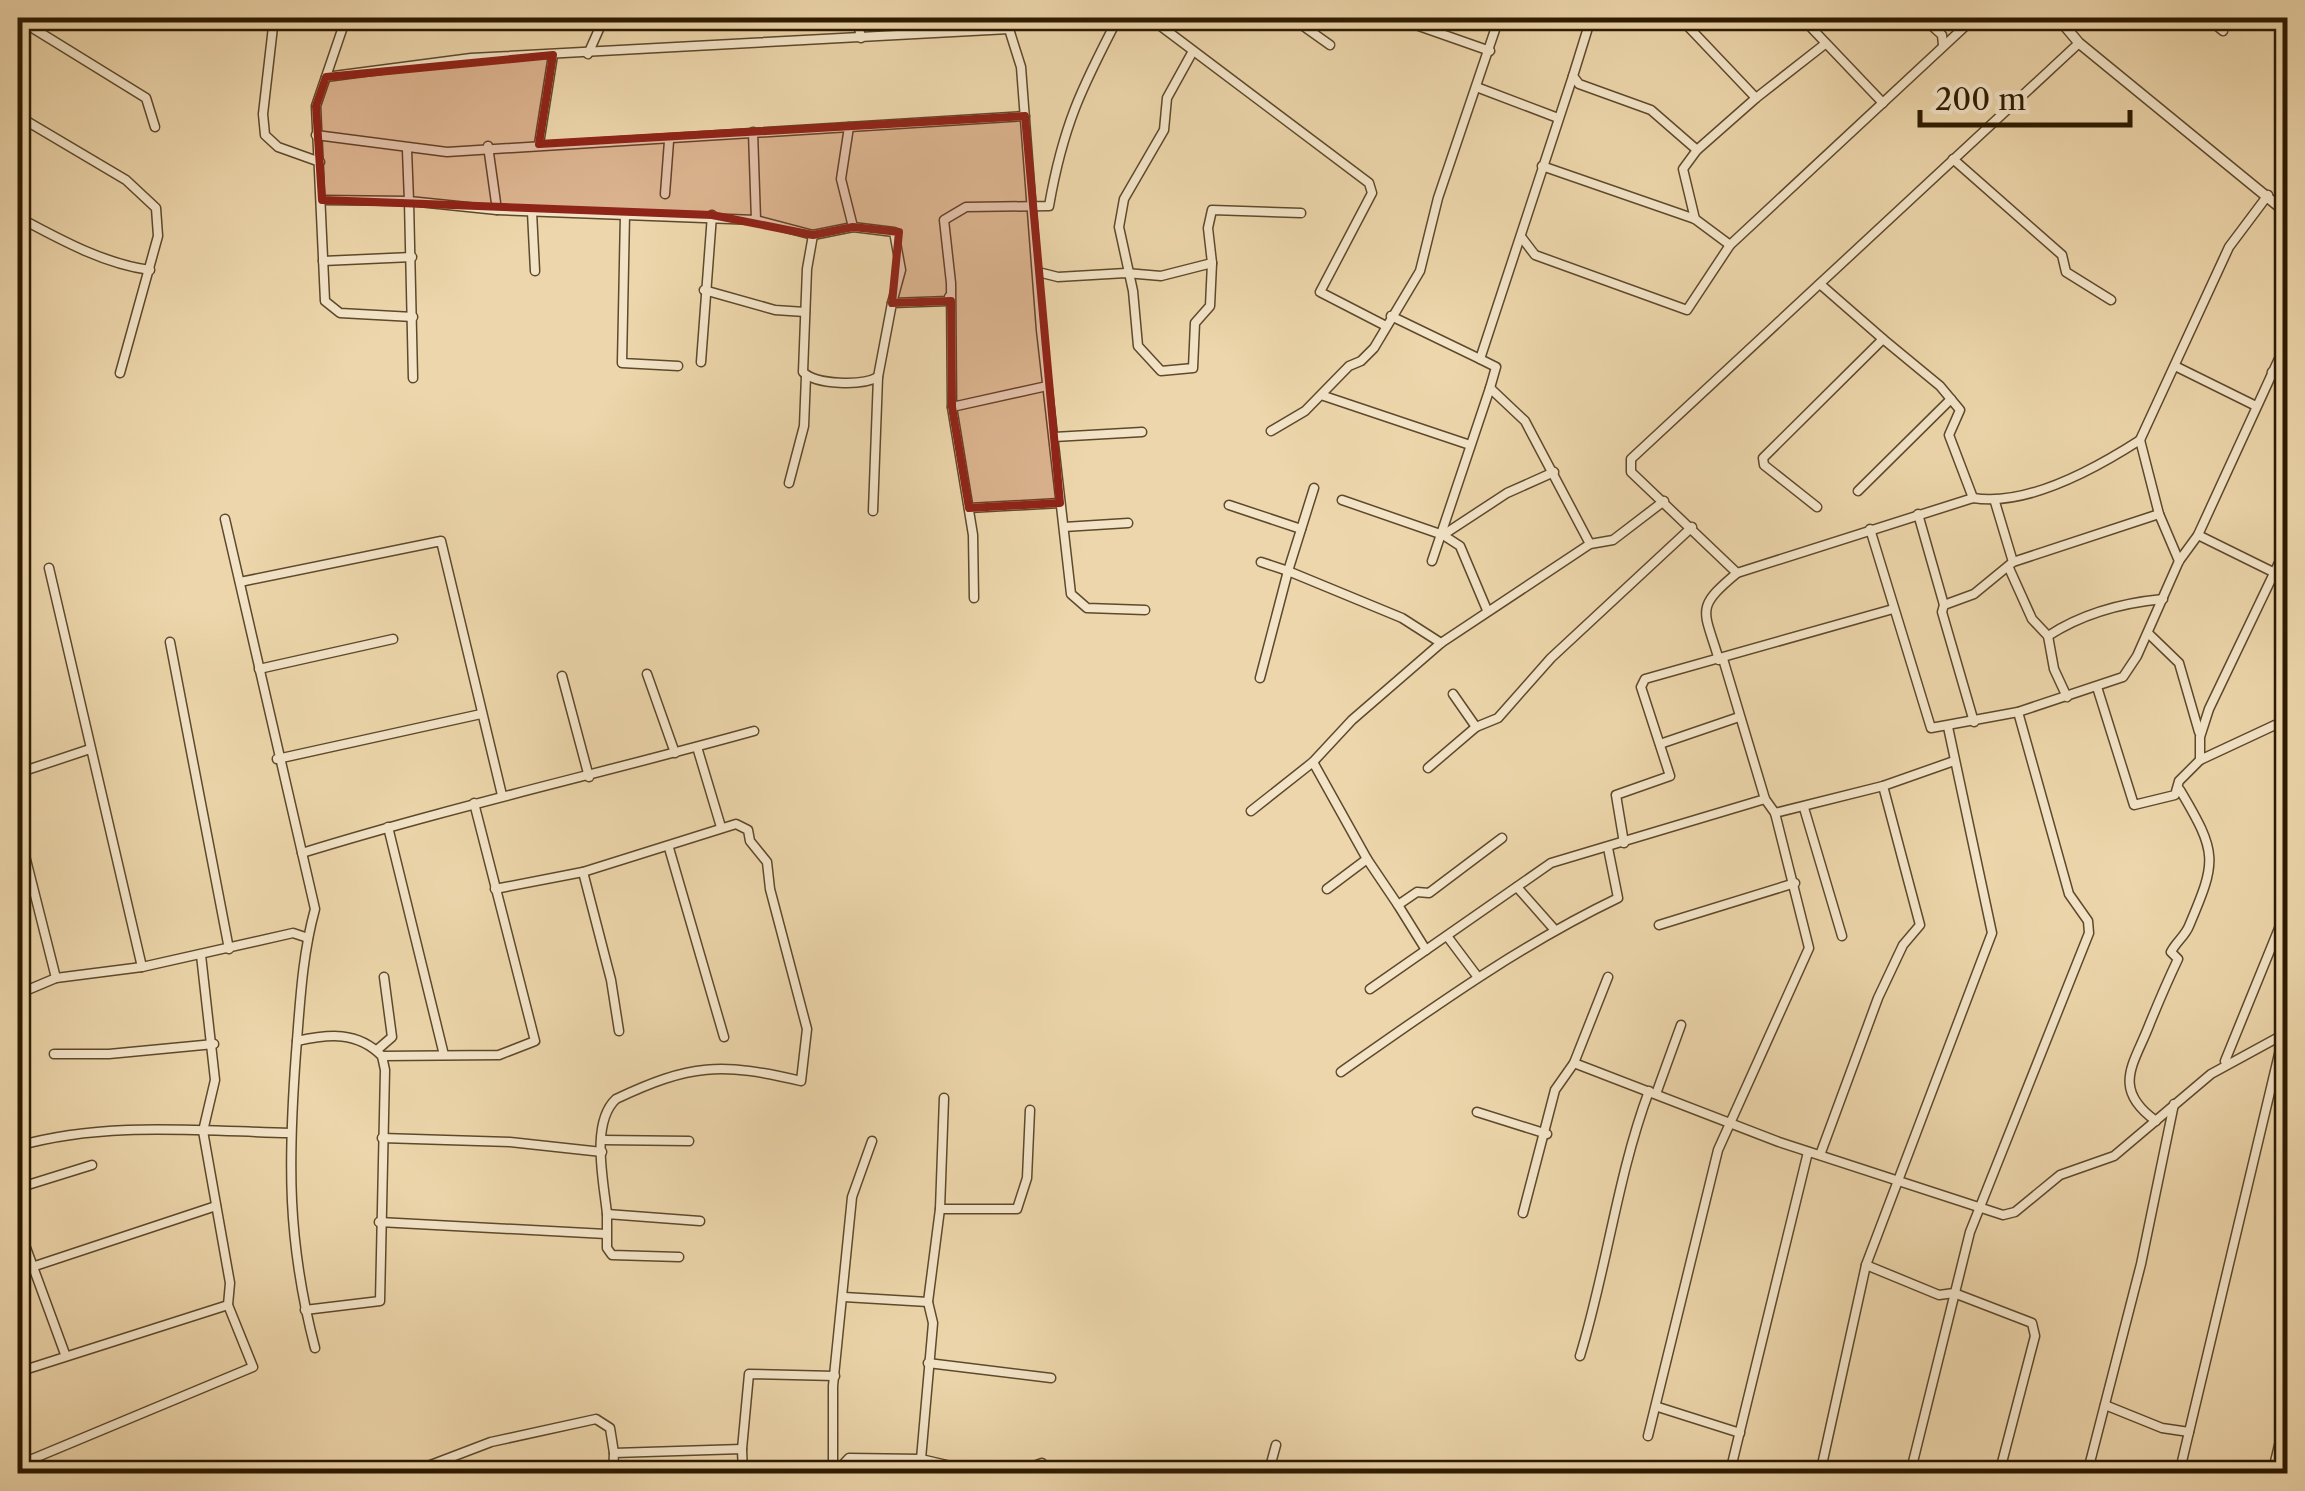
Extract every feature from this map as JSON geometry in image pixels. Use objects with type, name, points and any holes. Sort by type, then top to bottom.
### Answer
[{"type":"street","points":[[274,18],[263,114],[265,135],[278,147],[320,162]]},
{"type":"street","points":[[346,18],[316,106],[325,302],[332,310],[413,317]]},
{"type":"street","points":[[588,54],[604,18]]},
{"type":"street","points":[[857,18],[861,38]]},
{"type":"street","points":[[1012,18],[1009,30],[1021,67],[1047,386],[1071,594],[1087,608],[1145,610]]},
{"type":"street","points":[[974,598],[969,508],[952,407],[951,282],[944,220],[966,207],[1032,203],[1048,206],[1056,158],[1072,106],[1118,18]]},
{"type":"street","points":[[1150,18],[1369,182],[1372,193],[1320,292],[1386,326]]},
{"type":"street","points":[[1292,18],[1330,45]]},
{"type":"street","points":[[1396,18],[1490,50]]},
{"type":"street","points":[[1271,431],[1324,396],[1349,366],[1374,348],[1391,316],[1410,292],[1500,18]]},
{"type":"street","points":[[1480,359],[1591,18]]},
{"type":"street","points":[[1680,18],[1756,98]]},
{"type":"street","points":[[1802,18],[1884,103]]},
{"type":"street","points":[[1923,18],[1942,36],[1943,45]]},
{"type":"street","points":[[1522,238],[1535,255],[1687,310],[1730,244],[1974,18]]},
{"type":"street","points":[[2058,18],[2079,43],[2285,208]]},
{"type":"street","points":[[2207,18],[2222,32]]},
{"type":"street","points":[[18,19],[146,98],[155,127]]},
{"type":"street","points":[[326,77],[471,58],[1009,30]]},
{"type":"street","points":[[1737,573],[1631,472],[1632,459],[2079,43]]},
{"type":"street","points":[[1694,219],[1683,169],[1697,150],[1825,44]]},
{"type":"street","points":[[1193,51],[1168,98],[1164,130],[1124,199],[1119,227],[1133,291],[1138,346],[1160,371],[1193,368],[1195,323],[1210,306],[1212,262],[1208,228],[1212,210],[1301,213]]},
{"type":"street","points":[[539,144],[553,55]]},
{"type":"street","points":[[1573,76],[1579,84],[1651,110],[1697,150]]},
{"type":"street","points":[[1478,88],[1558,118]]},
{"type":"street","points":[[18,116],[146,196],[159,220],[150,270],[120,373]]},
{"type":"street","points":[[316,135],[407,150],[668,141],[753,132],[1025,116]]},
{"type":"street","points":[[848,126],[841,178],[853,227]]},
{"type":"street","points":[[753,132],[756,220]]},
{"type":"street","points":[[665,194],[668,141]]},
{"type":"street","points":[[488,146],[497,210]]},
{"type":"street","points":[[407,150],[413,378]]},
{"type":"street","points":[[1954,159],[2062,255],[2066,272],[2110,300]]},
{"type":"street","points":[[1542,166],[1694,219],[1730,244]]},
{"type":"street","points":[[1648,1436],[1718,1150],[1766,1052],[1809,948],[1775,813],[1766,799],[1704,607],[1707,598],[1737,573],[1974,498],[1995,502],[2047,487],[2140,440],[2177,368],[2224,257],[2268,195]]},
{"type":"street","points":[[322,200],[409,201],[532,212],[712,215],[756,220],[814,234],[853,227],[894,232],[902,270],[878,377],[873,511]]},
{"type":"street","points":[[532,212],[535,271]]},
{"type":"street","points":[[625,214],[622,363],[678,366]]},
{"type":"street","points":[[701,362],[712,215]]},
{"type":"street","points":[[18,218],[94,251],[113,265],[150,270]]},
{"type":"street","points":[[789,483],[804,426],[805,312],[814,234]]},
{"type":"street","points":[[323,260],[412,257]]},
{"type":"street","points":[[1038,272],[1058,277],[1126,273],[1161,276],[1212,262]]},
{"type":"street","points":[[892,303],[948,301],[951,282]]},
{"type":"street","points":[[1820,284],[1960,410],[1949,435],[1974,498]]},
{"type":"street","points":[[704,290],[776,310],[805,312]]},
{"type":"street","points":[[1391,316],[1496,367],[1432,561]]},
{"type":"street","points":[[1817,507],[1778,478],[1763,458],[1883,338]]},
{"type":"street","points":[[1870,530],[1926,722],[1936,730],[2018,712],[2097,688],[2123,676],[2148,632],[2179,561],[2198,534],[2288,338]]},
{"type":"street","points":[[2177,368],[2256,406]]},
{"type":"street","points":[[2272,372],[2288,381]]},
{"type":"street","points":[[806,376],[868,382],[878,377]]},
{"type":"street","points":[[952,407],[1047,386]]},
{"type":"street","points":[[1490,388],[1525,421],[1590,544]]},
{"type":"street","points":[[1324,396],[1470,445]]},
{"type":"street","points":[[1858,490],[1950,399]]},
{"type":"street","points":[[1054,437],[1142,432]]},
{"type":"street","points":[[2140,440],[2159,514],[2179,561]]},
{"type":"street","points":[[1443,535],[1506,493],[1554,472]]},
{"type":"street","points":[[1260,678],[1314,488]]},
{"type":"street","points":[[1342,500],[1443,535],[1460,546],[1487,610]]},
{"type":"street","points":[[1250,811],[1313,762],[1352,720],[1441,643],[1590,544],[1612,540],[1664,501]]},
{"type":"street","points":[[1995,502],[2011,565],[2032,619],[2048,636],[2054,669],[2067,697]]},
{"type":"street","points":[[969,508],[1060,503]]},
{"type":"street","points":[[1229,504],[1300,530]]},
{"type":"street","points":[[1918,514],[1974,722]]},
{"type":"street","points":[[1944,605],[1974,594],[2011,565],[2159,514]]},
{"type":"street","points":[[225,519],[314,909],[297,1041],[290,1133],[290,1221],[315,1348]]},
{"type":"street","points":[[1064,527],[1128,524]]},
{"type":"street","points":[[1428,768],[1476,727],[1498,718],[1551,658],[1692,527]]},
{"type":"street","points":[[2198,534],[2273,572]]},
{"type":"street","points":[[240,582],[441,540],[502,795]]},
{"type":"street","points":[[2200,737],[2221,680],[2288,544]]},
{"type":"street","points":[[1261,562],[1402,618],[1441,643]]},
{"type":"street","points":[[48,568],[90,749],[104,792],[142,967]]},
{"type":"street","points":[[2048,636],[2070,622],[2119,604],[2163,599]]},
{"type":"street","points":[[1624,843],[1614,799],[1670,776],[1642,682],[1894,609]]},
{"type":"street","points":[[2148,632],[2179,664],[2198,716],[2200,760]]},
{"type":"street","points":[[260,669],[392,639]]},
{"type":"street","points":[[170,642],[229,949]]},
{"type":"street","points":[[647,674],[675,753]]},
{"type":"street","points":[[562,676],[589,777]]},
{"type":"street","points":[[2097,688],[2134,805],[2179,792]]},
{"type":"street","points":[[1454,694],[1476,727]]},
{"type":"street","points":[[1910,1474],[1978,1210],[1996,1174],[2090,926],[2069,894],[2018,712]]},
{"type":"street","points":[[277,760],[482,714]]},
{"type":"street","points":[[1660,744],[1739,717]]},
{"type":"street","points":[[2156,1121],[2134,1099],[2130,1082],[2132,1060],[2178,958],[2171,952],[2189,925],[2212,868],[2209,843],[2179,792],[2179,781],[2200,760],[2288,719]]},
{"type":"street","points":[[1820,1474],[1866,1265],[1992,933],[1980,859],[1948,727]]},
{"type":"street","points":[[302,853],[502,795],[589,777],[754,732]]},
{"type":"street","points":[[697,747],[721,827]]},
{"type":"street","points":[[18,773],[90,749]]},
{"type":"street","points":[[1775,813],[1883,786],[1954,761]]},
{"type":"street","points":[[1313,762],[1367,859],[1426,950]]},
{"type":"street","points":[[1820,1155],[1878,998],[1903,946],[1920,925],[1883,786]]},
{"type":"street","points":[[1370,989],[1552,863],[1766,799]]},
{"type":"street","points":[[297,1041],[338,1035],[356,1038],[379,1053],[499,1055],[526,1046],[536,1036],[515,974],[474,803]]},
{"type":"street","points":[[1804,808],[1842,936]]},
{"type":"street","points":[[495,889],[583,872],[736,824],[748,830],[750,841],[767,862],[770,889],[807,1029],[801,1082],[753,1070],[688,1069],[616,1098],[606,1110],[602,1152],[607,1248],[618,1258],[679,1257]]},
{"type":"street","points":[[388,827],[444,1056]]},
{"type":"street","points":[[18,828],[56,978]]},
{"type":"street","points":[[1398,905],[1418,892],[1428,893],[1502,838]]},
{"type":"street","points":[[669,848],[724,1037]]},
{"type":"street","points":[[1340,1072],[1477,976],[1554,929],[1618,898],[1608,848]]},
{"type":"street","points":[[1327,890],[1367,859]]},
{"type":"street","points":[[583,872],[611,980],[619,1031]]},
{"type":"street","points":[[1659,924],[1795,883]]},
{"type":"street","points":[[1517,886],[1554,929]]},
{"type":"street","points":[[2223,1065],[2286,911]]},
{"type":"street","points":[[18,994],[56,978],[142,967],[293,933],[308,938]]},
{"type":"street","points":[[1446,936],[1477,976]]},
{"type":"street","points":[[18,1464],[253,1367],[228,1304],[230,1283],[203,1131],[214,1092],[214,1044],[201,955]]},
{"type":"street","points":[[305,1310],[380,1301],[379,1053],[392,1037],[384,977]]},
{"type":"street","points":[[1523,1213],[1547,1134],[1555,1090],[1574,1062],[1608,977]]},
{"type":"street","points":[[1580,1356],[1607,1260],[1624,1165],[1681,1026]]},
{"type":"street","points":[[1574,1062],[1808,1152],[1978,1210],[2009,1215],[2060,1174],[2114,1156],[2223,1065],[2286,1033]]},
{"type":"street","points":[[2178,1474],[2286,1033]]},
{"type":"street","points":[[54,1054],[214,1044]]},
{"type":"street","points":[[921,1459],[933,1323],[928,1302],[940,1209],[944,1098]]},
{"type":"street","points":[[2088,1474],[2174,1104]]},
{"type":"street","points":[[940,1209],[1016,1209],[1027,1178],[1030,1110]]},
{"type":"street","points":[[1478,1112],[1547,1134]]},
{"type":"street","points":[[18,1146],[72,1135],[290,1133]]},
{"type":"street","points":[[382,1138],[510,1142],[602,1152]]},
{"type":"street","points":[[603,1140],[689,1141]]},
{"type":"street","points":[[833,1474],[834,1376],[852,1197],[872,1141]]},
{"type":"street","points":[[1732,1468],[1808,1152]]},
{"type":"street","points":[[18,1188],[92,1165]]},
{"type":"street","points":[[32,1267],[216,1206]]},
{"type":"street","points":[[607,1214],[700,1221]]},
{"type":"street","points":[[378,1222],[527,1233],[606,1234]]},
{"type":"street","points":[[19,1232],[65,1354]]},
{"type":"street","points":[[1866,1265],[1939,1295],[1954,1294],[2028,1321],[2034,1327],[1999,1474]]},
{"type":"street","points":[[844,1298],[928,1302]]},
{"type":"street","points":[[18,1372],[228,1304]]},
{"type":"street","points":[[928,1363],[1051,1378]]},
{"type":"street","points":[[744,1474],[748,1374],[834,1376]]},
{"type":"street","points":[[2105,1405],[2162,1428],[2189,1432]]},
{"type":"street","points":[[1658,1407],[1740,1434]]},
{"type":"street","points":[[2272,1474],[2288,1408]]},
{"type":"street","points":[[407,1474],[491,1442],[596,1419],[610,1428],[613,1474]]},
{"type":"street","points":[[1268,1474],[1276,1446]]},
{"type":"street","points":[[614,1452],[742,1449]]},
{"type":"street","points":[[833,1474],[849,1458],[921,1459],[985,1474]]},
{"type":"street","points":[[907,1474],[908,1459]]},
{"type":"street","points":[[1012,1474],[1042,1463]]},
{"type":"highlighted area","points":[[553,55],[539,144],[1025,116],[1060,503],[969,508],[952,407],[951,301],[892,303],[899,232],[853,227],[813,235],[712,215],[322,200],[316,106],[326,77]]}]
